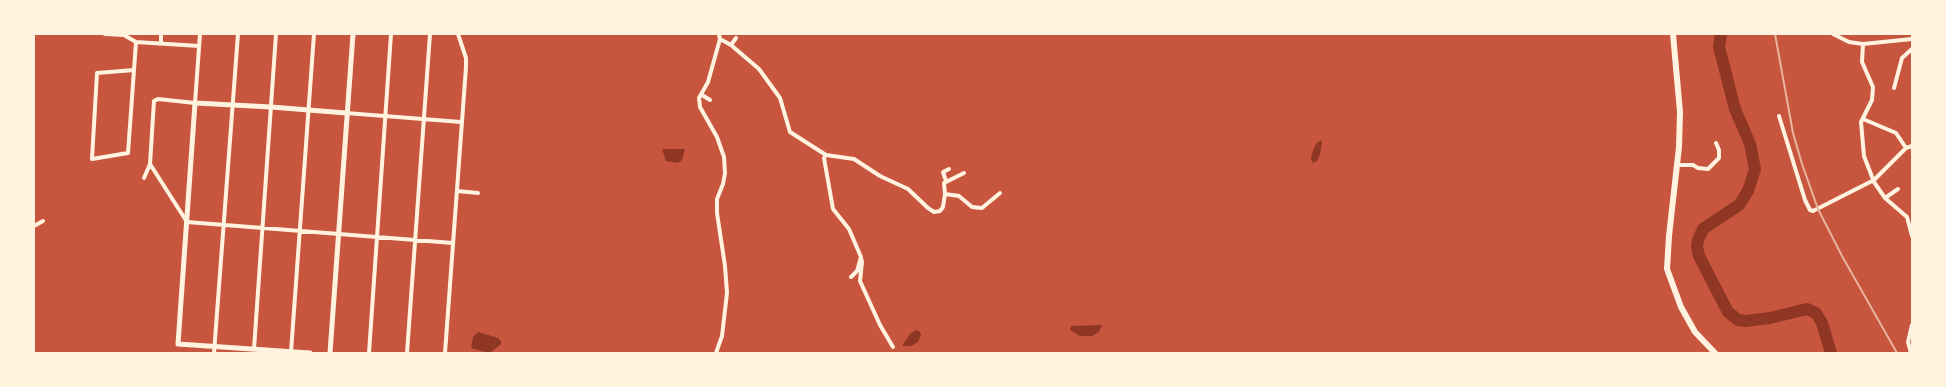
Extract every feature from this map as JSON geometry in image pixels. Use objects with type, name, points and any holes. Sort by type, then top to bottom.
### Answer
[{"type":"highway","points":[[1673,34],[1680,112],[1667,269],[1682,307],[1695,332],[1715,353]]},
{"type":"street","points":[[105,34],[124,34],[136,42],[199,46]]},
{"type":"street","points":[[161,34],[161,44]]},
{"type":"street","points":[[200,34],[178,344],[215,350],[254,349],[310,353]]},
{"type":"street","points":[[215,350],[238,34]]},
{"type":"street","points":[[254,349],[276,34]]},
{"type":"street","points":[[292,352],[314,34]]},
{"type":"street","points":[[330,353],[353,34]]},
{"type":"street","points":[[369,353],[391,34]]},
{"type":"street","points":[[407,353],[430,34]]},
{"type":"street","points":[[445,353],[466,58],[458,34]]},
{"type":"street","points":[[716,353],[722,336],[727,293],[717,206],[717,199],[725,173],[724,157],[717,137],[700,106],[699,98],[708,82],[720,34]]},
{"type":"street","points":[[1833,34],[1849,42],[1863,44],[1912,39]]},
{"type":"street","points":[[731,45],[736,38]]},
{"type":"street","points":[[720,39],[731,45],[759,69],[780,98],[790,132],[826,155],[854,159],[880,176],[908,189],[934,212],[940,211],[942,207],[945,193],[944,183],[946,181],[943,172],[949,169]]},
{"type":"street","points":[[134,70],[97,72],[92,159],[128,153],[134,70],[136,42]]},
{"type":"street","points":[[1863,44],[1862,62],[1873,87],[1872,100],[1861,122],[1864,156],[1874,180],[1885,198],[1907,217],[1912,236]]},
{"type":"street","points":[[1894,88],[1902,58],[1912,49]]},
{"type":"street","points":[[702,95],[710,100]]},
{"type":"street","points":[[144,178],[150,164],[154,101],[158,98],[195,103],[233,104],[462,122]]},
{"type":"street","points":[[1779,116],[1805,200],[1810,210],[1813,211],[1874,180],[1906,148],[1912,146]]},
{"type":"street","points":[[1863,119],[1896,132],[1906,148]]},
{"type":"street","points":[[1677,165],[1693,165],[1698,168],[1708,169],[1719,158],[1719,150],[1716,143]]},
{"type":"street","points":[[826,155],[824,158],[833,209],[849,229],[861,257],[860,281],[892,347]]},
{"type":"street","points":[[150,164],[187,222]]},
{"type":"street","points":[[946,181],[964,173]]},
{"type":"street","points":[[1885,198],[1898,189]]},
{"type":"street","points":[[457,191],[478,193]]},
{"type":"street","points":[[945,193],[955,193]]},
{"type":"street","points":[[945,193],[959,196],[972,207],[982,208],[1000,193]]},
{"type":"street","points":[[34,226],[43,221]]},
{"type":"street","points":[[187,222],[453,243]]},
{"type":"street","points":[[851,277],[857,271],[861,257]]},
{"type":"street","points":[[1911,353],[1908,342],[1912,325]]},
{"type":"shaded area","points":[[1321,140],[1320,154],[1317,161],[1313,163],[1311,159],[1312,153],[1316,144]]},
{"type":"shaded area","points":[[662,149],[685,149],[682,160],[678,163],[666,161]]},
{"type":"shaded area","points":[[1102,325],[1099,332],[1092,336],[1080,336],[1070,330],[1071,326]]},
{"type":"shaded area","points":[[916,330],[921,335],[918,342],[911,346],[902,346],[910,334]]},
{"type":"shaded area","points":[[478,332],[498,338],[501,344],[490,353],[471,348],[473,337]]},
{"type":"waterway","points":[[1721,34],[1719,47],[1735,109],[1750,144],[1755,169],[1748,191],[1739,205],[1703,229],[1698,240],[1699,256],[1728,312],[1738,320],[1770,318],[1807,309],[1816,313],[1822,323],[1831,353]]},
{"type":"railway","points":[[1775,34],[1793,133],[1818,209],[1842,256],[1897,353]]}]
